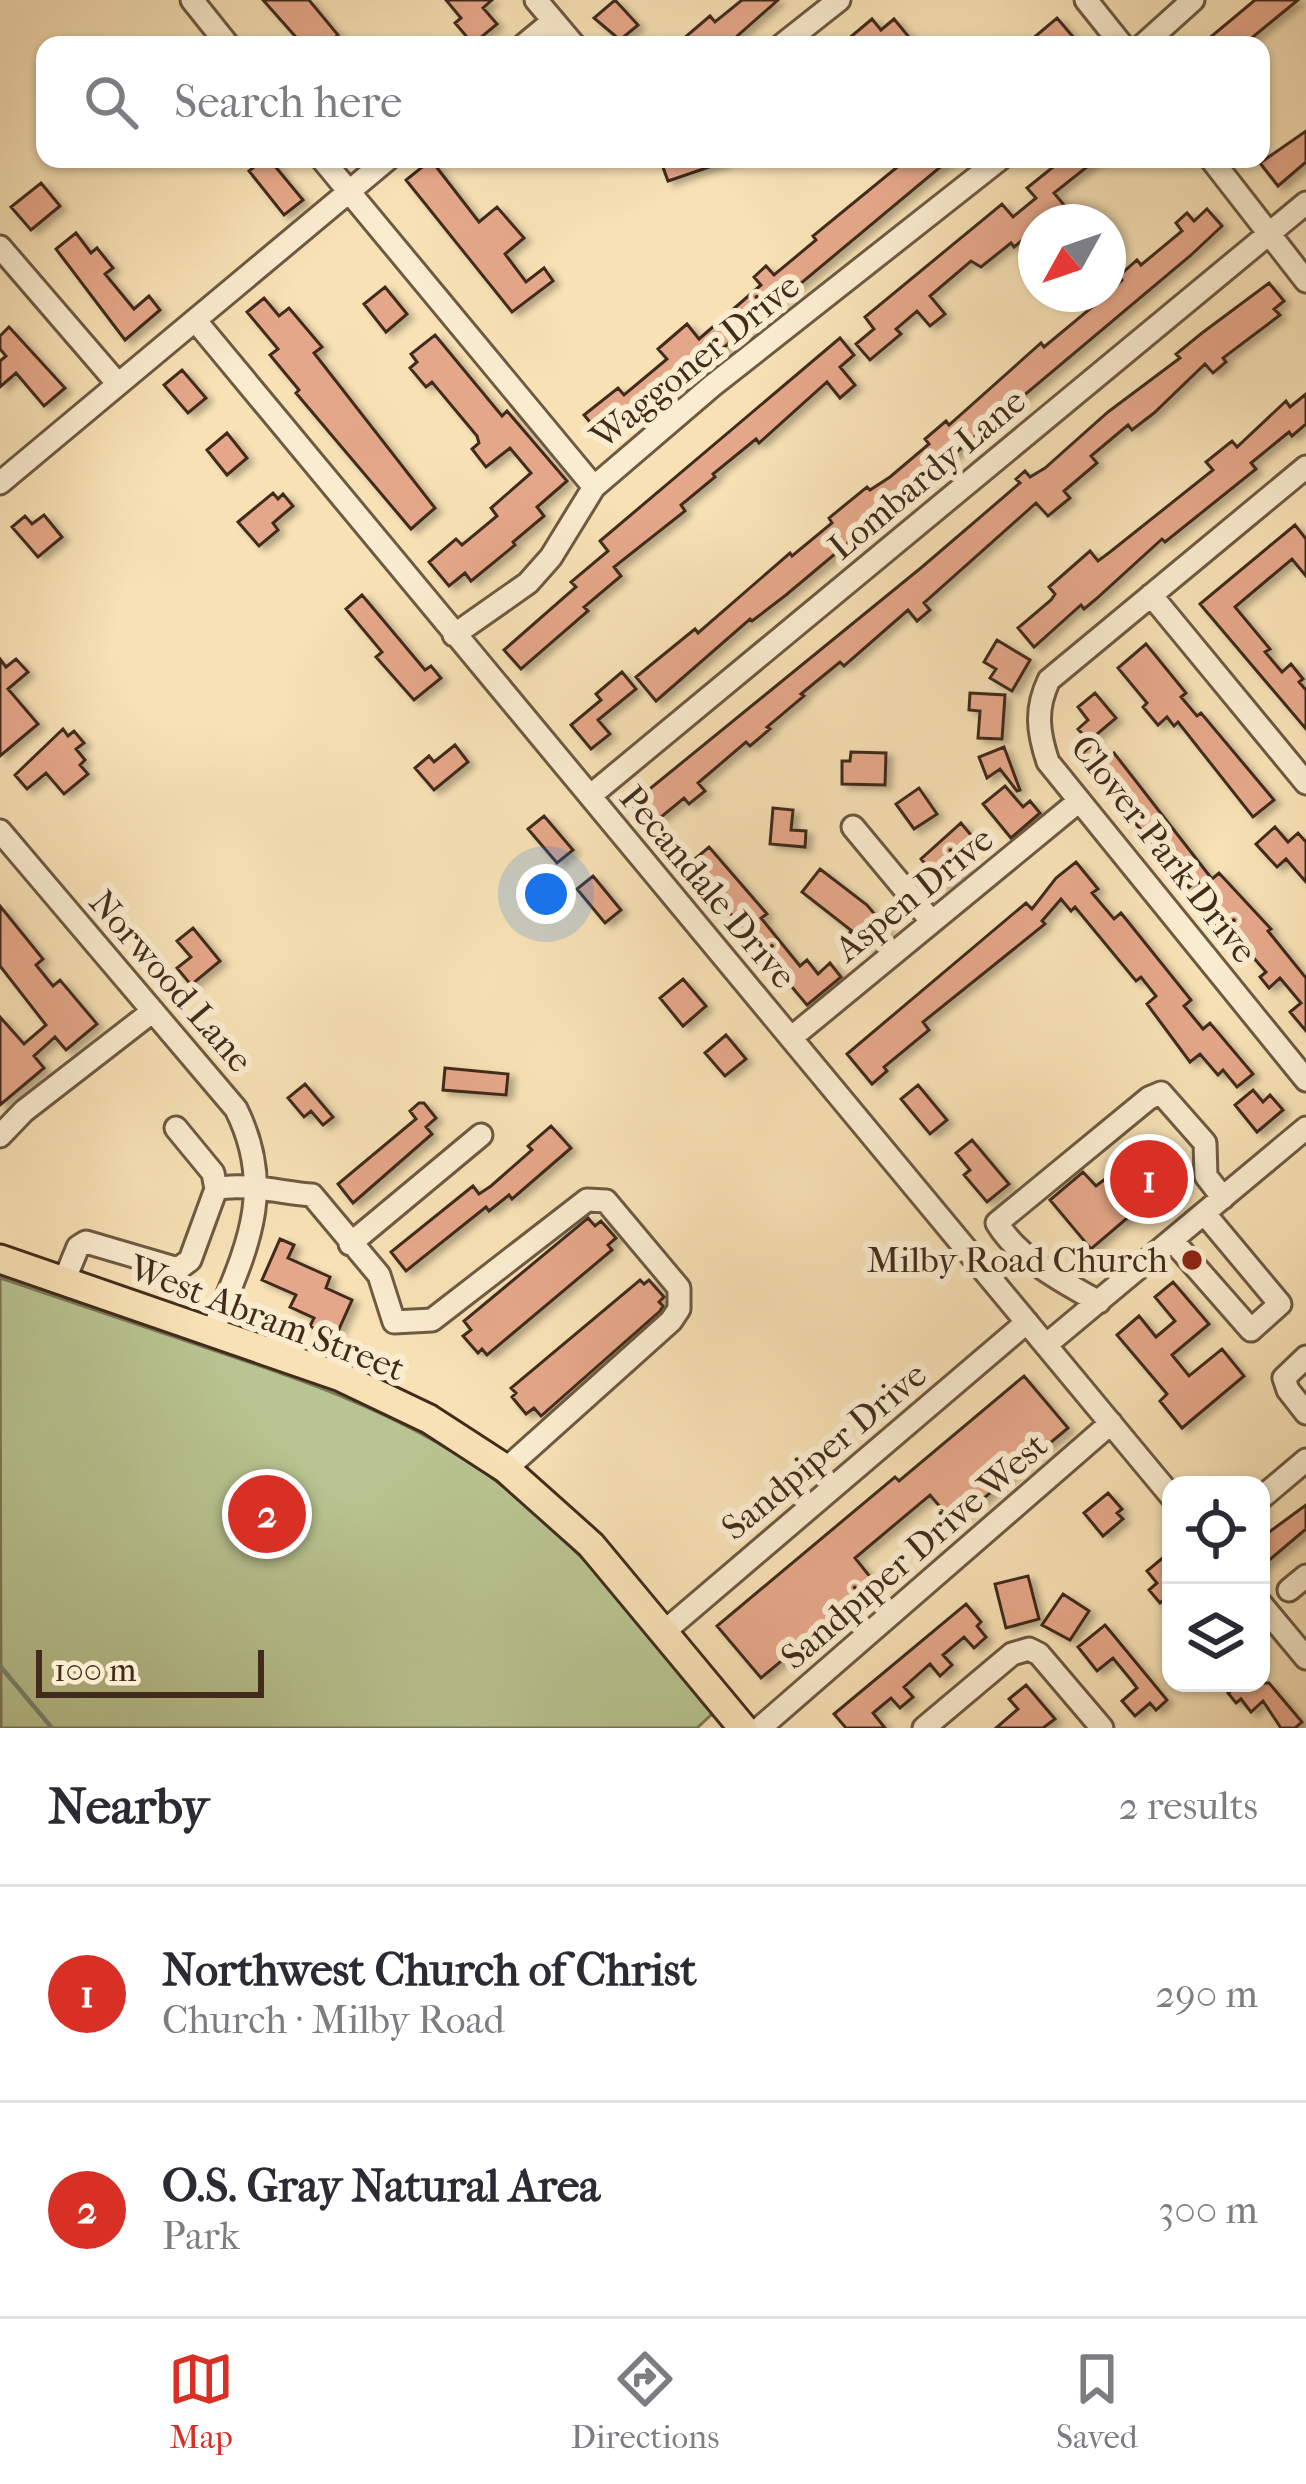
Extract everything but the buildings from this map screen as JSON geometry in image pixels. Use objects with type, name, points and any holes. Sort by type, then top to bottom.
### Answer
[{"type":"main road","name":"West Abram Street","points":[[0,1259],[340,1377],[428,1419],[506,1468],[591,1545],[743,1728]]},
{"type":"street","points":[[192,0],[221,36]]},
{"type":"street","points":[[536,0],[566,36]]},
{"type":"street","points":[[793,36],[838,0]]},
{"type":"street","points":[[1086,0],[1115,36]]},
{"type":"street","points":[[1153,36],[1193,0]]},
{"type":"street","points":[[535,36],[554,21]]},
{"type":"street","points":[[330,168],[594,487]]},
{"type":"street","points":[[0,483],[377,168]]},
{"type":"street","name":"Waggoner Drive","points":[[454,635],[528,583],[594,487],[712,386],[989,168]]},
{"type":"street","points":[[1218,168],[1306,281]]},
{"type":"street","name":"Lombardy Lane","points":[[590,796],[1306,203]]},
{"type":"street","points":[[0,247],[118,384]]},
{"type":"street","name":"Pecandale Drive","points":[[195,320],[1162,1485]]},
{"type":"street","name":"Clover Park Drive","points":[[1303,475],[1049,680],[1040,699],[1040,739],[1048,762],[1306,1080]]},
{"type":"street","points":[[1151,595],[1306,782]]},
{"type":"street","name":"Aspen Drive","points":[[791,1038],[1079,801]]},
{"type":"street","points":[[853,827],[932,922]]},
{"type":"street","name":"Norwood Lane","points":[[0,831],[236,1109],[253,1150],[258,1191],[250,1234],[212,1333]]},
{"type":"street","points":[[0,1136],[153,1011]]},
{"type":"street","points":[[1099,1301],[1060,1280],[1004,1235],[997,1223],[1161,1093],[1205,1143],[1206,1176],[1223,1198]]},
{"type":"street","points":[[64,1281],[79,1246],[86,1242],[178,1269],[190,1260],[216,1190],[213,1173],[176,1128]]},
{"type":"street","points":[[1046,1346],[1306,1128]]},
{"type":"street","points":[[350,1244],[481,1135]]},
{"type":"street","points":[[216,1190],[234,1184],[312,1195],[379,1275],[394,1322],[432,1320],[586,1200],[606,1202],[679,1288],[679,1309],[506,1468]]},
{"type":"street","points":[[1172,1240],[1251,1330],[1280,1304],[1204,1214]]},
{"type":"street","name":"Sandpiper Drive","points":[[665,1631],[1027,1322]]},
{"type":"street","points":[[1306,1357],[1285,1378],[1288,1390],[1306,1413]]},
{"type":"street","name":"Sandpiper Drive West","points":[[760,1728],[1111,1423]]},
{"type":"street","points":[[1270,1490],[1306,1460]]},
{"type":"street","points":[[1270,1615],[1306,1658]]},
{"type":"street","points":[[924,1728],[1012,1654],[1030,1649],[1102,1728]]},
{"type":"green space","points":[[0,1278],[314,1385],[449,1449],[515,1496],[577,1553],[713,1713],[697,1728],[1,1728]]},
{"type":"waterway","points":[[0,1666],[52,1728]]},
{"type":"place","name":"Northwest Church of Christ","points":[[1149,1179]]},
{"type":"place","name":"Milby Road Church","points":[[1192,1260]]},
{"type":"place","name":"O.S. Gray Natural Area","points":[[267,1514]]}]
